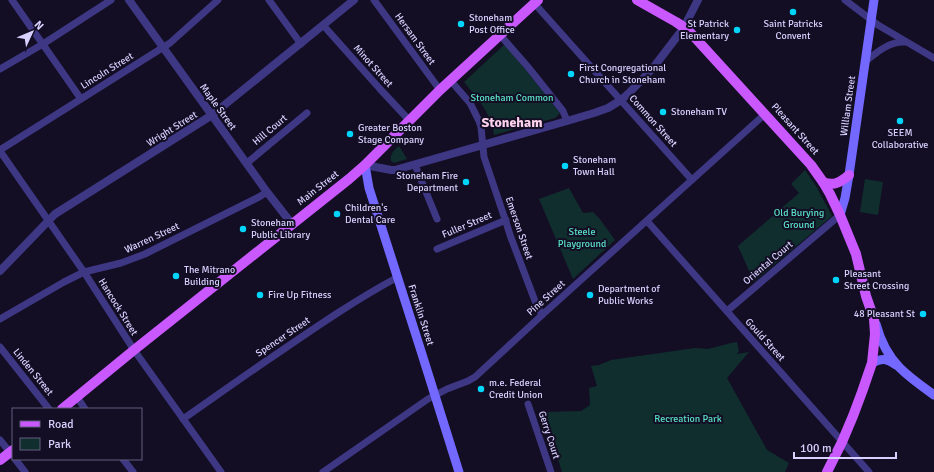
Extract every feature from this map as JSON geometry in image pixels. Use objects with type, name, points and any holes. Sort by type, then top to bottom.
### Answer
[{"type":"main road","name":"Pleasant Street","points":[[637,0],[684,27],[804,156],[824,182],[840,215],[856,254],[866,296],[878,330],[886,348],[899,367]]},
{"type":"main road","name":"William Street","points":[[840,215],[849,175],[874,0]]},
{"type":"main road","name":"Main Street","points":[[63,408],[365,165],[450,80],[536,2]]},
{"type":"main road","name":"Franklin Street","points":[[365,165],[369,188],[459,472]]},
{"type":"main road","points":[[824,182],[831,184],[839,182],[849,175]]},
{"type":"main road","name":"Pleasant Street","points":[[827,472],[842,442],[858,404],[872,363],[875,334],[874,319]]},
{"type":"main road","points":[[872,363],[880,359],[890,360],[932,391]]},
{"type":"main road","points":[[0,460],[12,454]]},
{"type":"street","points":[[12,0],[81,99]]},
{"type":"street","points":[[0,69],[43,44],[110,0]]},
{"type":"street","name":"Maple Street","points":[[129,0],[162,48],[292,224]]},
{"type":"street","name":"Lincoln Street","points":[[0,150],[170,43],[218,0]]},
{"type":"street","points":[[269,0],[301,44]]},
{"type":"street","name":"Wright Street","points":[[0,271],[55,214],[212,115],[354,0]]},
{"type":"street","name":"Hersam Street","points":[[374,0],[440,90]]},
{"type":"street","points":[[365,165],[393,170],[415,165],[600,111],[621,100],[647,75],[684,27],[698,0]]},
{"type":"street","points":[[845,0],[871,20],[905,42],[934,58]]},
{"type":"street","name":"Common Street","points":[[536,2],[692,180]]},
{"type":"street","name":"Minot Street","points":[[323,25],[409,120]]},
{"type":"street","points":[[500,35],[528,67],[562,111],[567,121]]},
{"type":"street","points":[[866,61],[886,47],[898,42],[905,42]]},
{"type":"street","name":"Emerson Street","points":[[450,80],[474,109],[481,127],[484,157],[510,235],[535,301],[542,315]]},
{"type":"street","name":"Hill Court","points":[[246,163],[306,113]]},
{"type":"street","name":"Pine Street","points":[[323,472],[434,395],[475,377],[765,114]]},
{"type":"street","name":"Hancock Street","points":[[0,150],[84,272],[134,350],[221,472]]},
{"type":"street","points":[[415,165],[437,218]]},
{"type":"street","name":"Warren Street","points":[[0,319],[84,272],[121,263],[145,254],[267,192]]},
{"type":"street","name":"Oriental Court","points":[[727,311],[840,215]]},
{"type":"street","name":"Fuller Street","points":[[437,249],[506,220]]},
{"type":"street","name":"Gould Street","points":[[647,221],[869,472]]},
{"type":"street","name":"Spencer Street","points":[[183,419],[324,322],[398,277]]},
{"type":"street","name":"Linden Street","points":[[0,348],[48,408]]},
{"type":"street","points":[[77,397],[84,408]]},
{"type":"street","name":"Gerry Court","points":[[528,404],[551,472]]},
{"type":"street","points":[[0,440],[12,453]]},
{"type":"street","points":[[17,460],[25,472]]},
{"type":"street","points":[[124,460],[133,472]]},
{"type":"green space","name":"Stoneham Common","points":[[505,44],[560,113],[555,118],[494,135],[493,127],[487,113],[479,100],[464,82]]},
{"type":"green space","points":[[399,146],[407,159],[394,163],[391,161],[391,155]]},
{"type":"green space","name":"Old Burying Ground","points":[[805,170],[816,186],[832,216],[754,282],[738,246],[799,193],[791,184]]},
{"type":"green space","points":[[865,179],[883,182],[878,215],[860,212]]},
{"type":"green space","name":"Steele Playground","points":[[569,188],[583,213],[593,212],[615,240],[573,279],[539,199]]},
{"type":"green space","name":"Recreation Park","points":[[737,342],[739,351],[737,354],[749,352],[727,378],[767,450],[789,463],[785,472],[562,472],[543,412],[581,411],[590,405],[589,388],[597,386],[591,366],[599,365],[611,360],[695,348],[708,349]]},
{"type":"place","name":"Saint Patricks Convent","points":[[793,12]]},
{"type":"place","name":"Stoneham Post Office","points":[[461,24]]},
{"type":"place","name":"St Patrick Elementary","points":[[737,30]]},
{"type":"place","name":"First Congregational Church in Stoneham","points":[[571,74]]},
{"type":"place","name":"Stoneham TV","points":[[663,112]]},
{"type":"place","name":"SEEM Collaborative","points":[[900,121]]},
{"type":"place","name":"Greater Boston Stage Company","points":[[350,134]]},
{"type":"place","name":"Stoneham Town Hall","points":[[565,166]]},
{"type":"place","name":"Stoneham Fire Department","points":[[466,182]]},
{"type":"place","name":"Children's Dental Care","points":[[337,214]]},
{"type":"place","name":"Stoneham Public Library","points":[[243,229]]},
{"type":"place","name":"The Mitrano Building","points":[[176,276]]},
{"type":"place","name":"Pleasant Street Crossing","points":[[836,280]]},
{"type":"place","name":"Fire Up Fitness","points":[[260,295]]},
{"type":"place","name":"Department of Public Works","points":[[590,295]]},
{"type":"place","name":"48 Pleasant St","points":[[923,314]]},
{"type":"place","name":"m.e. Federal Credit Union","points":[[481,389]]},
{"type":"district","name":"Stoneham","points":[[512,122]]}]
